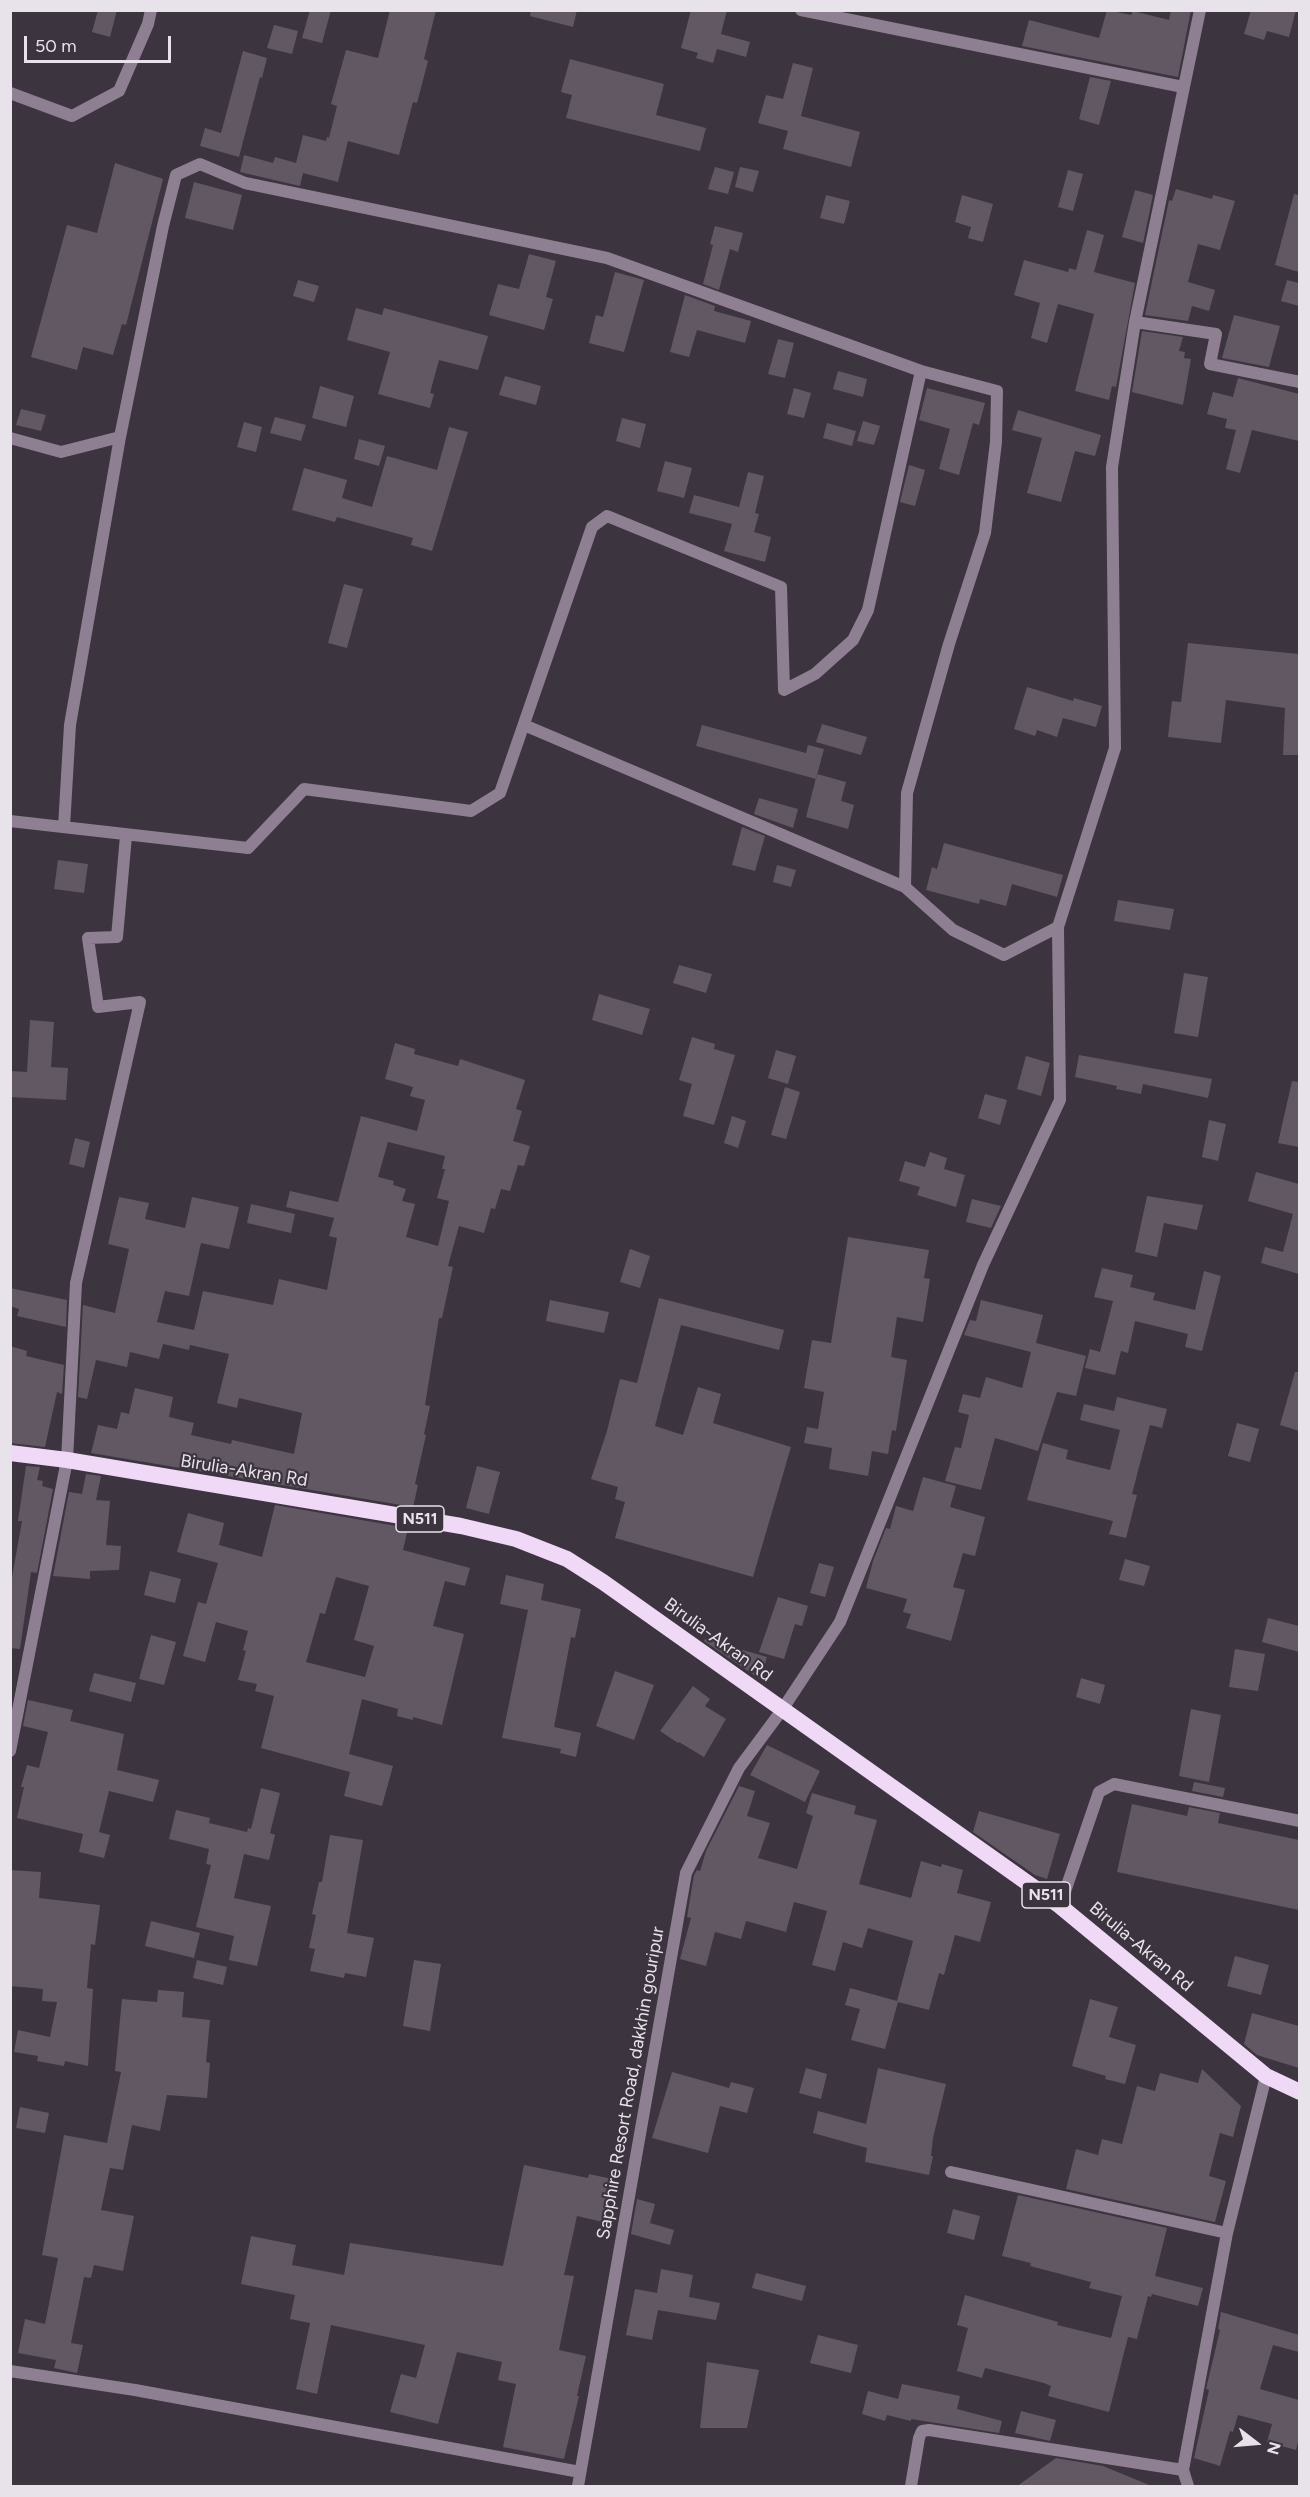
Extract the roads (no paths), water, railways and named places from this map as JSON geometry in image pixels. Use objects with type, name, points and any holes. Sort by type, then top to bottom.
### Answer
[{"type":"highway","name":"Birulia-Akran Rd","points":[[10,1454],[67,1460],[461,1526],[516,1539],[567,1559],[603,1582],[1060,1905],[1266,2076],[1299,2092]]},
{"type":"street","points":[[10,93],[72,116],[119,91],[148,24],[151,10]]},
{"type":"street","points":[[801,10],[1183,87]]},
{"type":"street","name":"Sapphire Resort Road, dakkhin gouripur","points":[[578,2487],[686,1873],[740,1768],[782,1710],[840,1622],[983,1265],[1060,1100],[1058,927],[1115,747],[1112,467],[1136,322],[1200,10]]},
{"type":"street","points":[[64,827],[70,725],[120,437],[163,226],[176,175],[200,164],[245,183],[607,258],[921,371],[997,391],[996,442],[985,533],[949,644],[907,793],[904,887]]},
{"type":"street","points":[[1136,322],[1216,334],[1210,364],[1299,382]]},
{"type":"street","points":[[10,821],[126,836],[249,848],[304,789],[471,812],[500,793],[592,527],[607,516],[781,587],[784,690],[815,674],[853,640],[868,610],[921,371]]},
{"type":"street","points":[[10,438],[61,452],[120,437]]},
{"type":"street","points":[[524,725],[904,887],[953,930],[1004,956],[1058,927]]},
{"type":"street","points":[[10,1751],[67,1460],[76,1283],[140,1002],[98,1007],[88,938],[117,937],[126,836]]},
{"type":"street","points":[[1060,1905],[1099,1792],[1114,1784],[1299,1821]]},
{"type":"street","points":[[1188,2487],[1183,2470],[1227,2233],[1266,2076]]},
{"type":"street","points":[[951,2172],[1227,2233]]},
{"type":"street","points":[[10,2371],[135,2390],[580,2472]]},
{"type":"street","points":[[911,2487],[919,2438],[922,2431],[929,2430],[1183,2470]]}]
